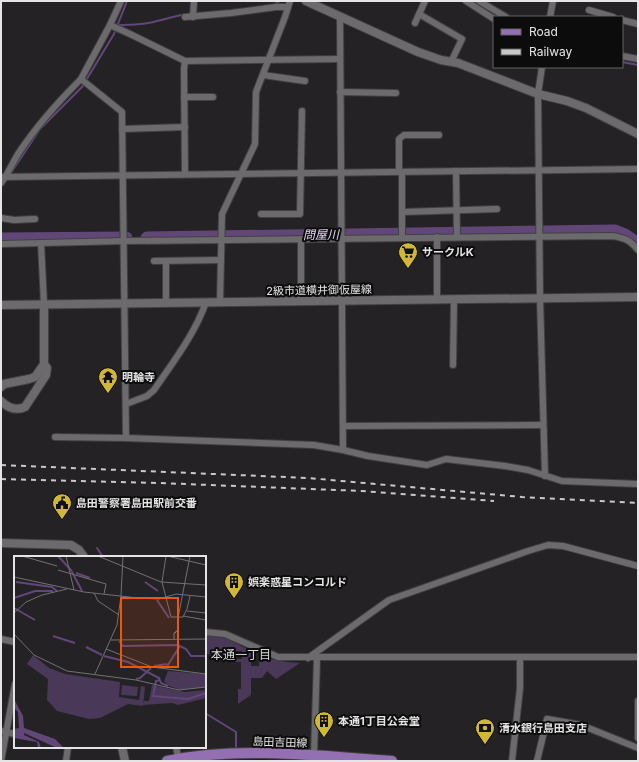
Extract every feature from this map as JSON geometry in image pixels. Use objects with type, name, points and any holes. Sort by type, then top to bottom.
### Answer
[{"type":"main road","name":"島田吉田線","points":[[167,761],[219,754],[251,753],[287,758],[314,755],[392,761]]},
{"type":"street","points":[[1,183],[3,177],[37,126],[50,110],[81,79],[121,1]]},
{"type":"street","points":[[193,17],[194,1]]},
{"type":"street","points":[[306,1],[418,52],[441,60],[458,63],[538,94],[567,101],[586,108],[638,134]]},
{"type":"street","points":[[415,23],[425,1]]},
{"type":"street","points":[[466,1],[493,18]]},
{"type":"street","points":[[479,1],[504,16]]},
{"type":"street","points":[[550,16],[553,1]]},
{"type":"street","points":[[185,17],[232,13],[289,4]]},
{"type":"street","points":[[220,302],[222,214],[255,144],[256,92],[289,4]]},
{"type":"street","points":[[589,10],[610,16]]},
{"type":"street","points":[[420,14],[462,39],[451,62]]},
{"type":"street","points":[[340,17],[343,450]]},
{"type":"street","points":[[623,20],[638,24]]},
{"type":"street","points":[[110,25],[185,61],[340,58]]},
{"type":"street","points":[[623,56],[638,59]]},
{"type":"street","points":[[185,61],[185,174]]},
{"type":"street","points":[[542,68],[538,94],[540,170],[540,298],[545,476]]},
{"type":"street","points":[[263,75],[305,81]]},
{"type":"street","points":[[81,79],[122,112],[126,438]]},
{"type":"street","points":[[340,92],[396,93]]},
{"type":"street","points":[[184,97],[213,97]]},
{"type":"street","points":[[261,214],[300,214],[302,111]]},
{"type":"street","points":[[122,129],[184,126]]},
{"type":"street","points":[[402,238],[399,139],[404,135],[439,134]]},
{"type":"street","points":[[3,177],[638,169]]},
{"type":"street","points":[[456,171],[457,237]]},
{"type":"street","points":[[402,212],[497,209]]},
{"type":"street","points":[[1,218],[14,220],[35,219]]},
{"type":"street","points":[[1,244],[341,238],[613,236],[631,242],[638,250]]},
{"type":"street","points":[[437,237],[437,299]]},
{"type":"street","points":[[301,239],[301,301]]},
{"type":"street","points":[[1,401],[13,409],[25,407],[46,375],[47,368],[44,364],[44,304],[41,243]]},
{"type":"street","points":[[154,261],[221,260]]},
{"type":"street","points":[[166,261],[166,302]]},
{"type":"street","name":"2級市道横井御仮屋線","points":[[1,305],[638,297]]},
{"type":"street","points":[[453,365],[454,299]]},
{"type":"street","points":[[126,404],[147,396],[154,390],[192,334],[206,302]]},
{"type":"street","points":[[1,387],[4,384],[35,377],[44,364]]},
{"type":"street","points":[[344,426],[543,425]]},
{"type":"street","points":[[55,437],[314,445],[368,456],[427,464],[446,459],[505,466],[528,470],[562,481],[638,484]]},
{"type":"street","points":[[1,543],[71,545],[79,550],[83,556]]},
{"type":"street","points":[[308,658],[389,600],[548,545],[563,546],[638,566]]},
{"type":"street","points":[[206,632],[225,634],[278,657],[638,657]]},
{"type":"street","points":[[1,639],[14,642]]},
{"type":"street","points":[[512,761],[520,688],[520,657]]},
{"type":"street","points":[[314,755],[317,658]]},
{"type":"street","points":[[1,761],[4,732],[14,688]]},
{"type":"street","points":[[638,701],[638,738]]},
{"type":"street","points":[[537,761],[547,719],[581,725],[638,748]]},
{"type":"street","points":[[4,732],[14,734]]},
{"type":"street","points":[[66,761],[68,748]]},
{"type":"street","points":[[122,748],[125,761]]},
{"type":"street","points":[[176,748],[178,760]]},
{"type":"shaded area","points":[[206,635],[226,638],[251,651],[251,666],[259,666],[259,654],[279,661],[300,663],[276,679],[267,671],[262,678],[251,678],[251,695],[238,704],[238,689],[241,689],[241,662],[232,662],[233,659],[242,659],[242,651],[231,651],[231,654],[206,654]]},
{"type":"waterway","points":[[11,173],[40,129],[82,87],[114,34],[127,1]]},
{"type":"waterway","points":[[273,5],[280,1]]},
{"type":"waterway","points":[[472,1],[497,16]]},
{"type":"waterway","points":[[117,25],[147,23],[191,14]]},
{"type":"waterway","points":[[623,62],[638,65]]},
{"type":"waterway","name":"問屋川","points":[[147,238],[615,231],[625,235],[638,244]]},
{"type":"waterway","name":"問屋川","points":[[1,239],[126,238]]},
{"type":"waterway","points":[[97,548],[102,556]]},
{"type":"waterway","points":[[206,714],[236,732],[236,747]]},
{"type":"railway","points":[[1,465],[308,478],[522,497],[638,503]]},
{"type":"railway","points":[[1,479],[159,483],[362,491],[494,501]]},
{"type":"place","name":"サークルK","points":[[408,269]]},
{"type":"place","name":"明輪寺","points":[[108,394]]},
{"type":"place","name":"島田警察署島田駅前交番","points":[[62,520]]},
{"type":"place","name":"娯楽惑星コンコルド","points":[[234,599]]},
{"type":"place","name":"本通1丁目公会堂","points":[[324,738]]},
{"type":"place","name":"清水銀行島田支店","points":[[485,745]]},
{"type":"district","name":"本通一丁目","points":[[241,655]]}]
